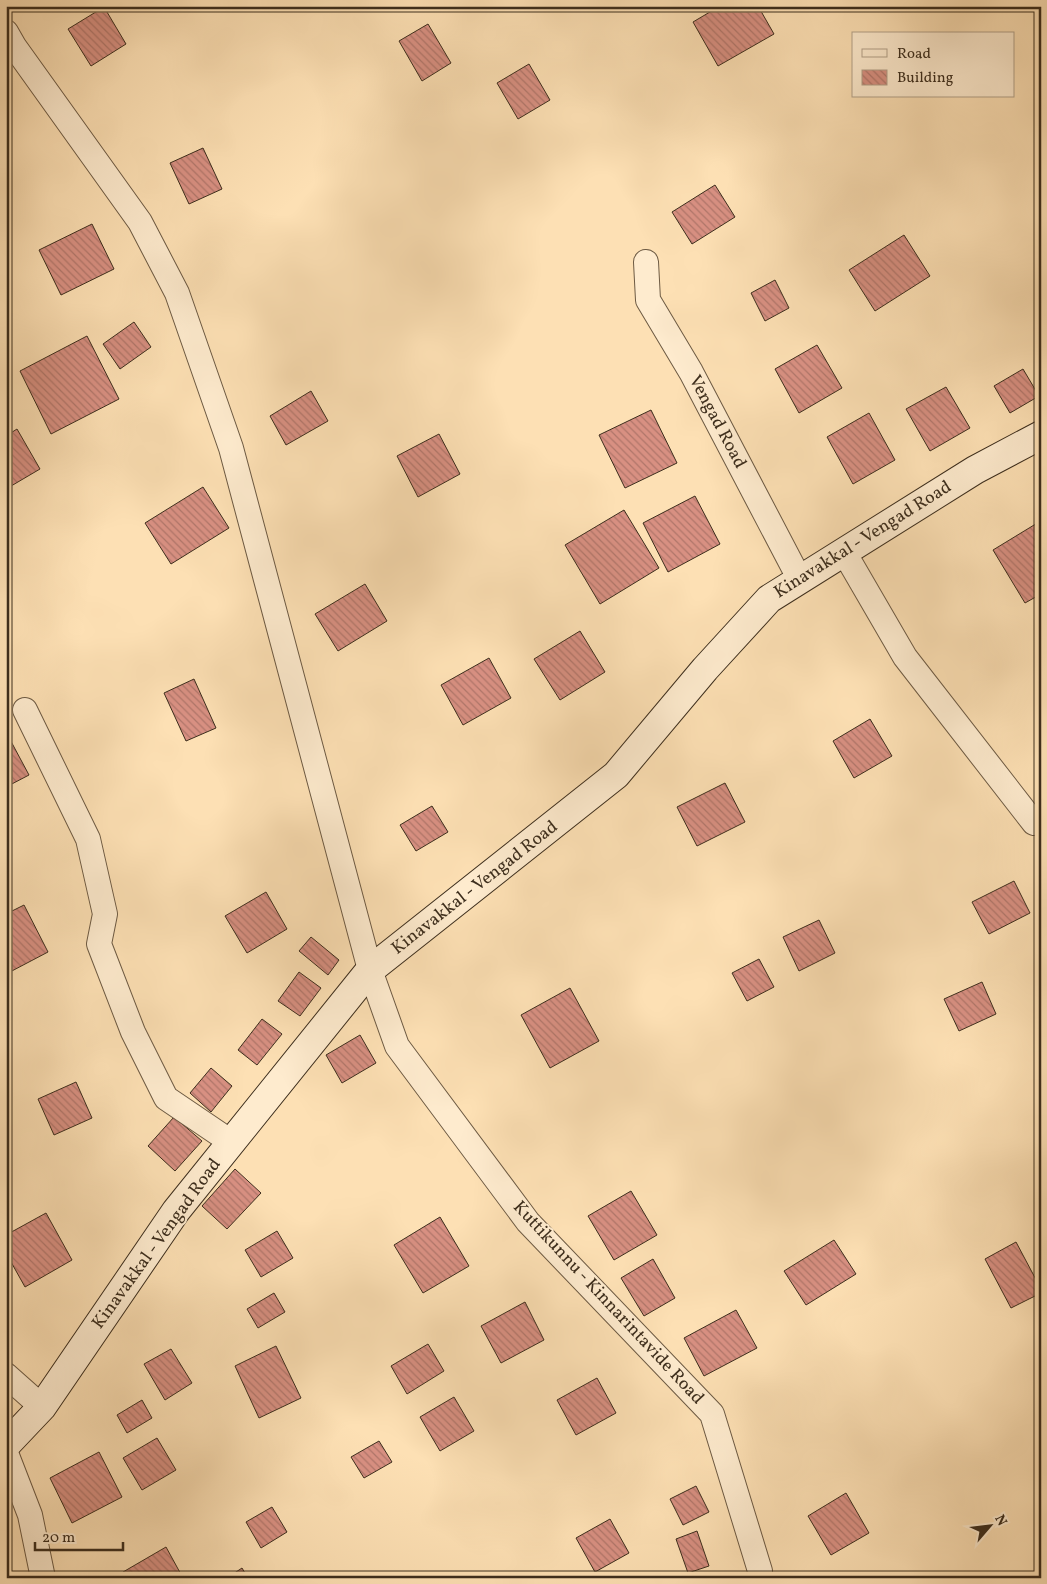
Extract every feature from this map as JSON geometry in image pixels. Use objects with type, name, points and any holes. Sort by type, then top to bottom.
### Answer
[{"type":"main road","name":"Kinavakkal - Vengad Road","points":[[6,1445],[42,1407],[176,1211],[370,970],[616,775],[705,669],[769,599],[975,470],[1041,435]]},
{"type":"street","name":"Kuttikunnu - Kinnarintavide Road","points":[[6,32],[14,46],[140,222],[177,293],[231,448],[370,970],[397,1046],[528,1222],[712,1414],[760,1571],[760,1578]]},
{"type":"street","name":"Vengad Road","points":[[646,262],[648,300],[691,372],[800,580]]},
{"type":"street","points":[[844,552],[904,657],[1034,823]]},
{"type":"street","points":[[25,710],[88,839],[105,914],[100,944],[133,1032],[166,1098],[231,1142]]},
{"type":"street","points":[[6,1375],[42,1407]]},
{"type":"street","points":[[6,1453],[30,1515],[43,1578]]},
{"type":"building","points":[[720,6],[758,6],[774,34],[718,66],[693,22]]},
{"type":"building","points":[[104,7],[126,44],[91,66],[68,29]]},
{"type":"building","points":[[428,24],[451,63],[422,81],[399,41]]},
{"type":"building","points":[[529,64],[550,100],[518,119],[497,83]]},
{"type":"building","points":[[203,148],[222,189],[189,204],[170,163]]},
{"type":"building","points":[[715,185],[735,217],[692,244],[672,212]]},
{"type":"building","points":[[92,224],[114,269],[61,295],[39,250]]},
{"type":"building","points":[[904,235],[930,276],[875,311],[849,270]]},
{"type":"building","points":[[775,280],[789,308],[765,321],[751,293]]},
{"type":"building","points":[[134,322],[151,347],[120,369],[103,344]]},
{"type":"building","points":[[87,336],[119,399],[51,434],[20,371]]},
{"type":"building","points":[[817,345],[842,388],[799,413],[775,369]]},
{"type":"building","points":[[1023,369],[1039,396],[1010,413],[994,386]]},
{"type":"building","points":[[946,387],[970,428],[930,451],[906,409]]},
{"type":"building","points":[[311,391],[328,421],[286,445],[270,416]]},
{"type":"building","points":[[651,410],[677,463],[625,488],[599,435]]},
{"type":"building","points":[[869,413],[895,460],[853,484],[827,437]]},
{"type":"building","points":[[17,429],[40,469],[6,489],[6,436]]},
{"type":"building","points":[[439,434],[460,474],[418,497],[397,456]]},
{"type":"building","points":[[203,487],[229,528],[171,564],[145,523]]},
{"type":"building","points":[[695,496],[720,544],[668,572],[643,523]]},
{"type":"building","points":[[624,510],[659,568],[600,604],[565,545]]},
{"type":"building","points":[[1039,522],[1041,525],[1041,594],[1025,603],[993,550]]},
{"type":"building","points":[[365,584],[387,621],[338,651],[315,614]]},
{"type":"building","points":[[580,631],[605,672],[560,700],[534,659]]},
{"type":"building","points":[[489,658],[511,698],[463,725],[441,685]]},
{"type":"building","points":[[194,679],[216,728],[186,741],[164,693]]},
{"type":"building","points":[[870,719],[892,756],[854,778],[833,741]]},
{"type":"building","points":[[6,732],[29,775],[6,787]]},
{"type":"building","points":[[725,783],[745,822],[697,846],[677,807]]},
{"type":"building","points":[[432,806],[448,832],[416,851],[400,825]]},
{"type":"building","points":[[1014,881],[1030,913],[989,934],[972,902]]},
{"type":"building","points":[[266,892],[287,929],[247,953],[225,916]]},
{"type":"building","points":[[24,905],[48,952],[8,973],[6,914]]},
{"type":"building","points":[[819,920],[835,953],[799,971],[783,937]]},
{"type":"building","points":[[311,937],[339,960],[328,975],[299,951]]},
{"type":"building","points":[[759,959],[774,987],[747,1001],[732,973]]},
{"type":"building","points":[[299,972],[321,988],[300,1016],[278,1001]]},
{"type":"building","points":[[982,982],[996,1014],[959,1031],[944,999]]},
{"type":"building","points":[[570,988],[599,1041],[550,1068],[521,1015]]},
{"type":"building","points":[[262,1019],[282,1034],[257,1065],[238,1050]]},
{"type":"building","points":[[360,1035],[376,1063],[342,1083],[326,1055]]},
{"type":"building","points":[[211,1068],[232,1086],[211,1112],[190,1093]]},
{"type":"building","points":[[76,1082],[92,1118],[54,1135],[38,1099]]},
{"type":"building","points":[[174,1117],[202,1141],[175,1171],[148,1146]]},
{"type":"building","points":[[235,1169],[261,1193],[227,1229],[202,1206]]},
{"type":"building","points":[[631,1191],[657,1235],[614,1260],[588,1216]]},
{"type":"building","points":[[46,1213],[72,1260],[25,1287],[6,1253],[6,1235]]},
{"type":"building","points":[[440,1217],[469,1266],[423,1293],[394,1245]]},
{"type":"building","points":[[277,1231],[293,1258],[261,1277],[245,1250]]},
{"type":"building","points":[[834,1240],[856,1274],[806,1305],[784,1271]]},
{"type":"building","points":[[1016,1242],[1041,1289],[1041,1293],[1011,1308],[985,1259]]},
{"type":"building","points":[[653,1259],[675,1298],[644,1316],[621,1278]]},
{"type":"building","points":[[274,1293],[285,1312],[258,1328],[247,1309]]},
{"type":"building","points":[[525,1302],[544,1340],[501,1363],[481,1326]]},
{"type":"building","points":[[736,1310],[757,1348],[704,1376],[684,1338]]},
{"type":"building","points":[[428,1344],[444,1371],[407,1394],[391,1366]]},
{"type":"building","points":[[276,1346],[301,1398],[259,1418],[235,1366]]},
{"type":"building","points":[[171,1349],[192,1383],[165,1400],[144,1364]]},
{"type":"building","points":[[597,1378],[616,1413],[576,1435],[557,1400]]},
{"type":"building","points":[[454,1397],[474,1431],[440,1451],[420,1417]]},
{"type":"building","points":[[142,1400],[152,1418],[127,1433],[117,1415]]},
{"type":"building","points":[[157,1438],[176,1470],[142,1490],[123,1458]]},
{"type":"building","points":[[379,1441],[392,1462],[364,1478],[351,1457]]},
{"type":"building","points":[[99,1452],[122,1497],[72,1523],[50,1478]]},
{"type":"building","points":[[696,1486],[709,1512],[683,1525],[670,1499]]},
{"type":"building","points":[[846,1493],[869,1533],[831,1555],[808,1516]]},
{"type":"building","points":[[272,1507],[287,1532],[261,1548],[246,1522]]},
{"type":"building","points":[[610,1519],[629,1553],[595,1572],[576,1538]]},
{"type":"building","points":[[697,1531],[709,1566],[688,1573],[676,1539]]},
{"type":"building","points":[[166,1547],[183,1578],[126,1578],[123,1572]]},
{"type":"building","points":[[242,1568],[248,1578],[227,1578]]}]
